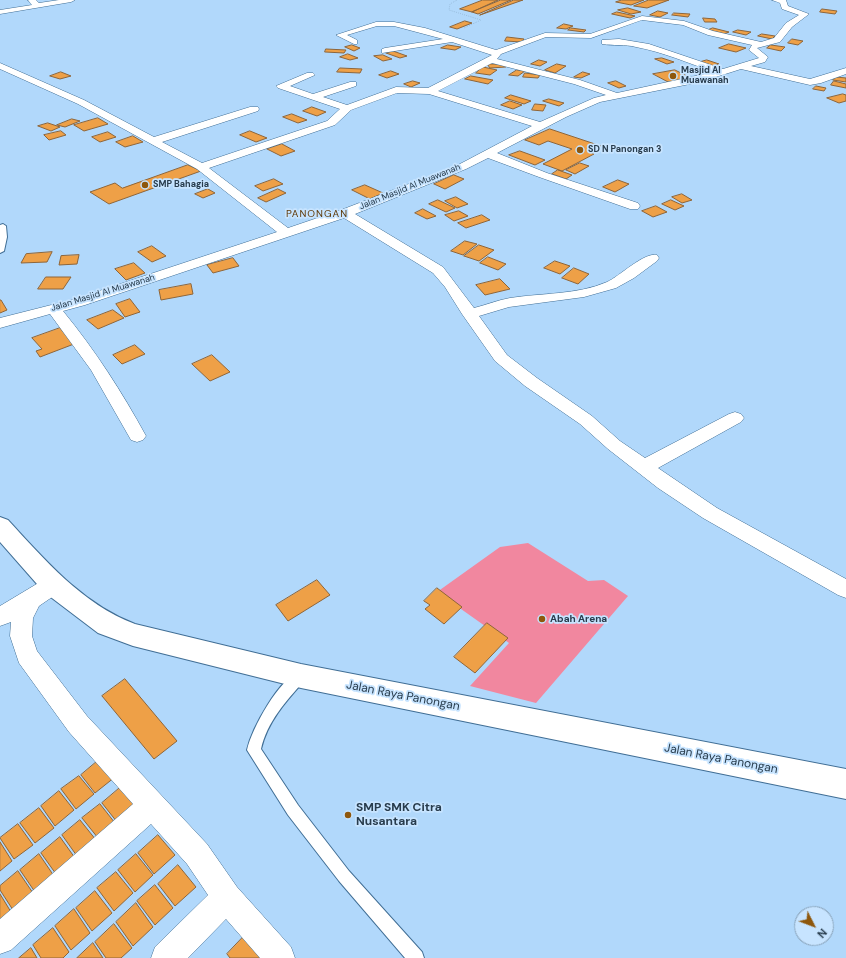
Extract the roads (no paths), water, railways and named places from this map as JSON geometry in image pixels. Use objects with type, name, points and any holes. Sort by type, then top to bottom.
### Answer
[{"type":"main road","name":"Jalan Raya Panongan","points":[[0,526],[53,584],[107,625],[120,631],[301,676],[846,784]]},
{"type":"street","points":[[0,12],[34,3],[71,0]]},
{"type":"street","points":[[430,91],[494,56],[545,35],[591,36],[642,18],[684,23],[711,33],[759,44],[777,40],[789,25],[805,14],[785,7],[783,2],[776,0]]},
{"type":"street","points":[[354,42],[340,35],[381,23],[404,25],[443,36],[494,56],[614,95]]},
{"type":"street","points":[[386,51],[414,45],[454,41]]},
{"type":"street","points":[[605,42],[625,42],[656,49],[722,72]]},
{"type":"street","name":"Jalan Masjid Al Muawanah","points":[[0,323],[102,295],[345,213],[395,194],[489,154],[578,107],[614,95],[662,88],[765,59],[763,55],[752,48],[759,44]]},
{"type":"street","points":[[0,66],[82,102],[201,167],[285,232]]},
{"type":"street","points":[[741,66],[810,82],[818,81],[846,71]]},
{"type":"street","points":[[310,76],[281,86],[347,108]]},
{"type":"street","points":[[312,97],[353,84]]},
{"type":"street","points":[[201,167],[331,123],[347,108],[396,90],[430,91],[541,126]]},
{"type":"street","points":[[153,140],[254,109]]},
{"type":"street","points":[[489,154],[543,175],[634,206]]},
{"type":"street","points":[[345,213],[438,270],[450,284],[501,358],[531,382],[586,420],[644,467],[710,513],[846,589]]},
{"type":"street","points":[[470,314],[508,303],[584,293],[611,285],[629,275],[652,258]]},
{"type":"street","points":[[54,309],[81,342],[121,405],[137,436]]},
{"type":"street","points":[[644,467],[735,418]]},
{"type":"street","points":[[0,617],[31,600],[53,584]]},
{"type":"street","points":[[31,600],[22,618],[21,636],[27,656],[78,724],[151,806],[197,854],[227,897],[280,958]]},
{"type":"street","points":[[0,938],[151,806]]},
{"type":"street","points":[[166,958],[227,897]]},
{"type":"lane","points":[[0,251],[4,237],[3,226]]},
{"type":"lane","points":[[301,676],[291,686],[264,722],[256,737],[254,750],[293,810],[344,876],[416,958]]},
{"type":"place","name":"Masjid Al Muawanah","points":[[673,76]]},
{"type":"place","name":"SD N Panongan 3","points":[[580,150]]},
{"type":"place","name":"SMP Bahagia","points":[[145,185]]},
{"type":"place","name":"Abah Arena","points":[[542,619]]},
{"type":"place","name":"SMP SMK Citra Nusantara","points":[[348,815]]},
{"type":"district","name":"PANONGAN","points":[[317,214]]}]
